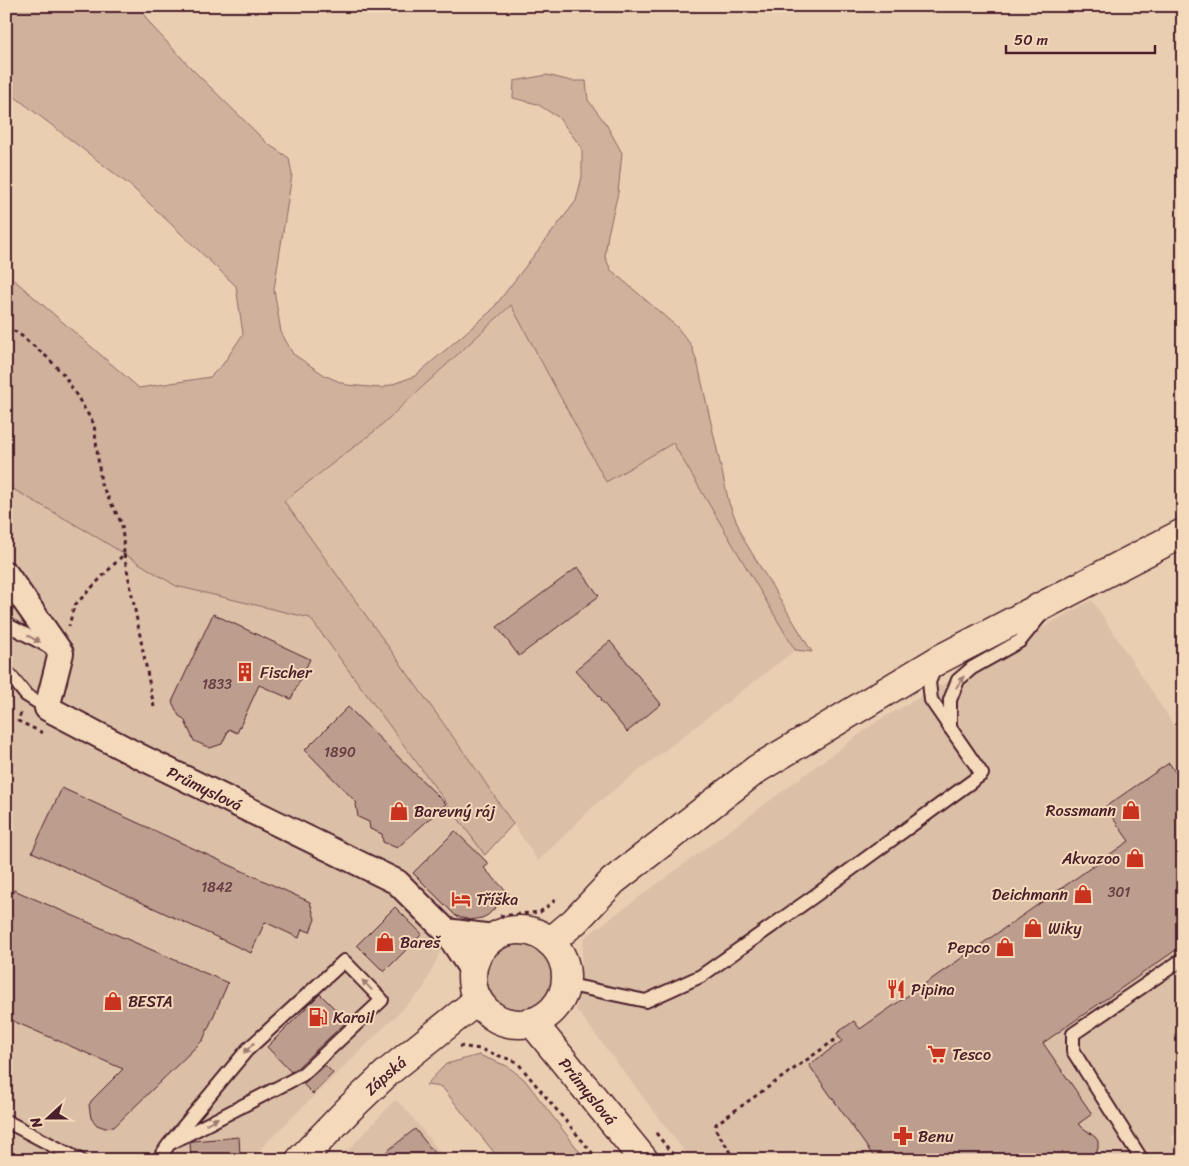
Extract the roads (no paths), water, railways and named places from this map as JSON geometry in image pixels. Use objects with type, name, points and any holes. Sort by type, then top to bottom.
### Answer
[{"type":"main road","points":[[550,942],[575,920],[613,881],[757,769],[940,659],[1183,533]]},
{"type":"main road","points":[[519,929],[536,933],[550,942],[562,958],[565,971],[565,984],[554,1008],[546,1015],[532,1022],[516,1024],[501,1020],[487,1011],[478,1000],[472,980],[472,970],[480,950],[493,937],[503,932],[519,929]]},
{"type":"main road","name":"Zápská","points":[[300,1160],[388,1072],[478,1000]]},
{"type":"main road","name":"Průmyslová","points":[[532,1022],[644,1160]]},
{"type":"street","points":[[6,574],[61,653],[47,708]]},
{"type":"street","name":"Průmyslová","points":[[47,708],[137,755],[397,882],[446,931],[472,970]]},
{"type":"street","points":[[446,931],[493,937]]},
{"type":"lane","points":[[950,728],[950,700],[958,680],[972,668],[1020,641],[1056,598]]},
{"type":"lane","points":[[6,624],[61,653]]},
{"type":"lane","points":[[565,984],[646,1001],[701,976],[982,774],[931,700],[929,682],[940,659]]},
{"type":"lane","points":[[10,675],[26,695],[47,708]]},
{"type":"lane","points":[[1142,1160],[1073,1051],[1073,1034],[1183,959]]},
{"type":"lane","points":[[158,1160],[169,1144],[247,1050],[344,961],[382,1000],[302,1075],[169,1144]]},
{"type":"lane","points":[[6,1121],[80,1160]]},
{"type":"place","name":"Fischer","points":[[245,672]]},
{"type":"place","name":"Rossmann","points":[[1131,810]]},
{"type":"place","name":"Barevný ráj","points":[[399,811]]},
{"type":"place","name":"Akvazoo","points":[[1135,858]]},
{"type":"place","name":"Deichmann","points":[[1083,894]]},
{"type":"place","name":"Tříška","points":[[461,899]]},
{"type":"place","name":"Wiky","points":[[1033,928]]},
{"type":"place","name":"Bareš","points":[[385,942]]},
{"type":"place","name":"Pepco","points":[[1005,947]]},
{"type":"place","name":"Pipina","points":[[896,989]]},
{"type":"place","name":"BESTA","points":[[113,1001]]},
{"type":"place","name":"Karoil","points":[[318,1017]]},
{"type":"place","name":"Tesco","points":[[937,1054]]},
{"type":"place","name":"Benu","points":[[903,1136]]}]
